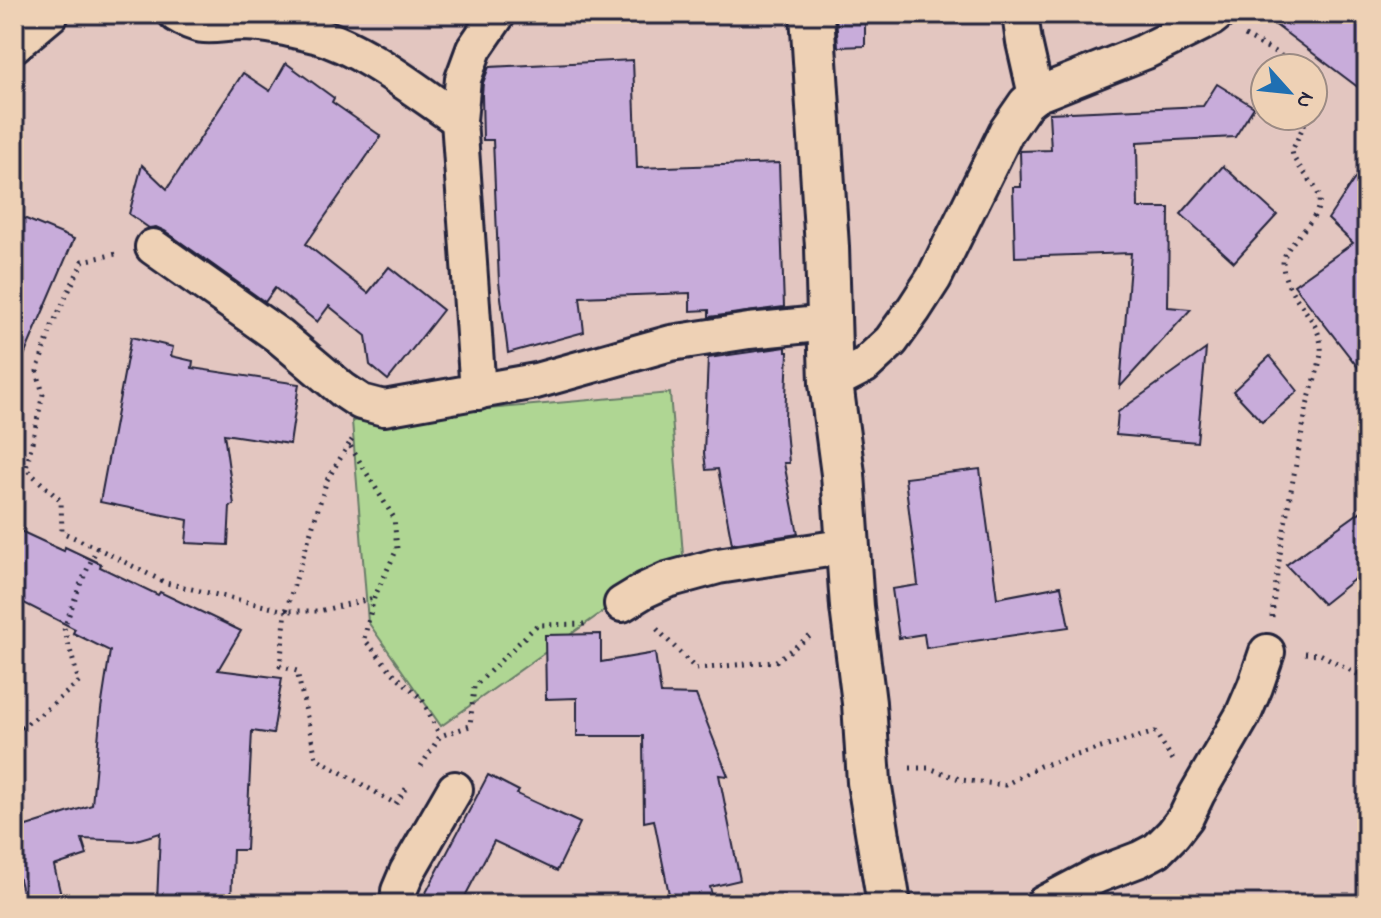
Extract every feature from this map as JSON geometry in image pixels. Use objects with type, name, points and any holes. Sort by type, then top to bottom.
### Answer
[{"type":"street","points":[[14,45],[51,14]]},
{"type":"street","points":[[176,14],[201,26],[242,23],[275,26],[336,41],[358,52],[459,120]]},
{"type":"street","points":[[478,392],[459,120],[463,79],[474,49],[498,14]]},
{"type":"street","points":[[812,14],[827,247],[831,383],[843,474],[869,782],[889,904]]},
{"type":"street","points":[[1020,14],[1036,95]]},
{"type":"street","points":[[831,383],[864,366],[891,341],[934,278],[1006,132],[1026,103],[1036,95],[1144,52],[1215,16]]},
{"type":"street","points":[[153,247],[279,336],[343,390],[376,408],[536,381],[671,343],[828,323]]},
{"type":"street","points":[[622,604],[667,580],[718,566],[848,546]]},
{"type":"street","points":[[1043,904],[1098,875],[1157,850],[1186,817],[1243,715],[1267,652]]},
{"type":"street","points":[[399,904],[399,891],[407,872],[455,789]]},
{"type":"path","points":[[1215,16],[1276,52]]},
{"type":"path","points":[[1301,132],[1292,151],[1293,156],[1317,190],[1319,200],[1313,218],[1283,257],[1283,271],[1287,285],[1316,328],[1321,353],[1282,535],[1267,652],[1320,654],[1367,679]]},
{"type":"path","points":[[153,247],[83,261],[52,326],[37,371],[43,394],[26,469],[61,501],[62,532],[166,583],[286,611],[319,611],[374,598]]},
{"type":"path","points":[[376,408],[327,480],[286,611],[280,666],[297,671],[316,758],[396,804],[411,781]]},
{"type":"path","points":[[349,444],[394,518],[397,549],[374,598],[364,639],[393,673],[422,699],[440,736]]},
{"type":"path","points":[[14,732],[79,682],[64,628],[97,548]]},
{"type":"path","points":[[418,770],[440,736],[470,726],[474,687],[537,625],[584,624],[622,604],[652,623],[696,669],[776,661],[852,607]]},
{"type":"path","points":[[869,782],[887,769],[929,768],[962,780],[1005,785],[1040,766],[1155,732],[1197,794]]},
{"type":"green space","points":[[670,393],[683,555],[441,726],[368,622],[352,421]]},
{"type":"building","points":[[836,14],[865,14],[865,46],[838,47]]},
{"type":"building","points":[[1261,14],[1367,14],[1367,94],[1329,65],[1329,52],[1311,52]]},
{"type":"building","points":[[633,60],[637,168],[779,163],[784,307],[709,317],[709,310],[690,311],[690,293],[580,297],[584,332],[508,353],[499,282],[493,140],[483,140],[482,95],[489,67]]},
{"type":"building","points":[[286,63],[334,98],[332,102],[381,136],[306,244],[368,293],[389,267],[443,310],[388,380],[370,365],[366,336],[329,306],[317,322],[275,288],[265,302],[165,231],[149,228],[129,214],[142,165],[167,189],[243,73],[270,91]]},
{"type":"building","points":[[1217,84],[1249,104],[1249,115],[1235,137],[1137,142],[1138,208],[1169,208],[1168,307],[1191,309],[1120,387],[1131,253],[1015,257],[1013,187],[1021,187],[1020,151],[1051,150],[1049,113],[1203,106]]},
{"type":"building","points":[[1367,160],[1367,379],[1294,285],[1353,243],[1328,219]]},
{"type":"building","points":[[1223,166],[1277,215],[1234,262],[1181,214]]},
{"type":"building","points":[[14,214],[74,239],[14,379]]},
{"type":"building","points":[[131,337],[173,347],[171,356],[193,361],[192,368],[299,384],[290,444],[224,434],[234,505],[230,506],[228,545],[186,543],[188,520],[100,502]]},
{"type":"building","points":[[786,347],[785,418],[789,463],[784,463],[798,534],[732,544],[718,469],[706,470],[708,358]]},
{"type":"building","points":[[1206,349],[1197,442],[1116,435],[1118,412]]},
{"type":"building","points":[[1270,356],[1298,391],[1262,422],[1233,391]]},
{"type":"building","points":[[980,469],[997,598],[1061,586],[1069,627],[926,648],[924,634],[899,638],[892,589],[918,585],[905,478]]},
{"type":"building","points":[[1367,507],[1367,569],[1323,604],[1286,565]]},
{"type":"building","points":[[14,528],[64,551],[65,547],[158,595],[160,592],[241,631],[218,670],[282,678],[273,734],[252,731],[246,850],[233,850],[231,904],[157,902],[160,833],[133,841],[82,839],[87,855],[54,866],[63,904],[25,904],[14,859],[14,830],[92,805],[110,651],[14,598]]},
{"type":"building","points":[[601,634],[601,662],[655,653],[661,694],[696,695],[728,776],[719,775],[740,880],[710,887],[714,904],[671,904],[654,820],[644,822],[643,736],[577,736],[577,698],[546,699],[545,635]]},
{"type":"building","points":[[488,775],[519,791],[517,794],[580,823],[557,871],[494,841],[461,904],[420,904]]}]
